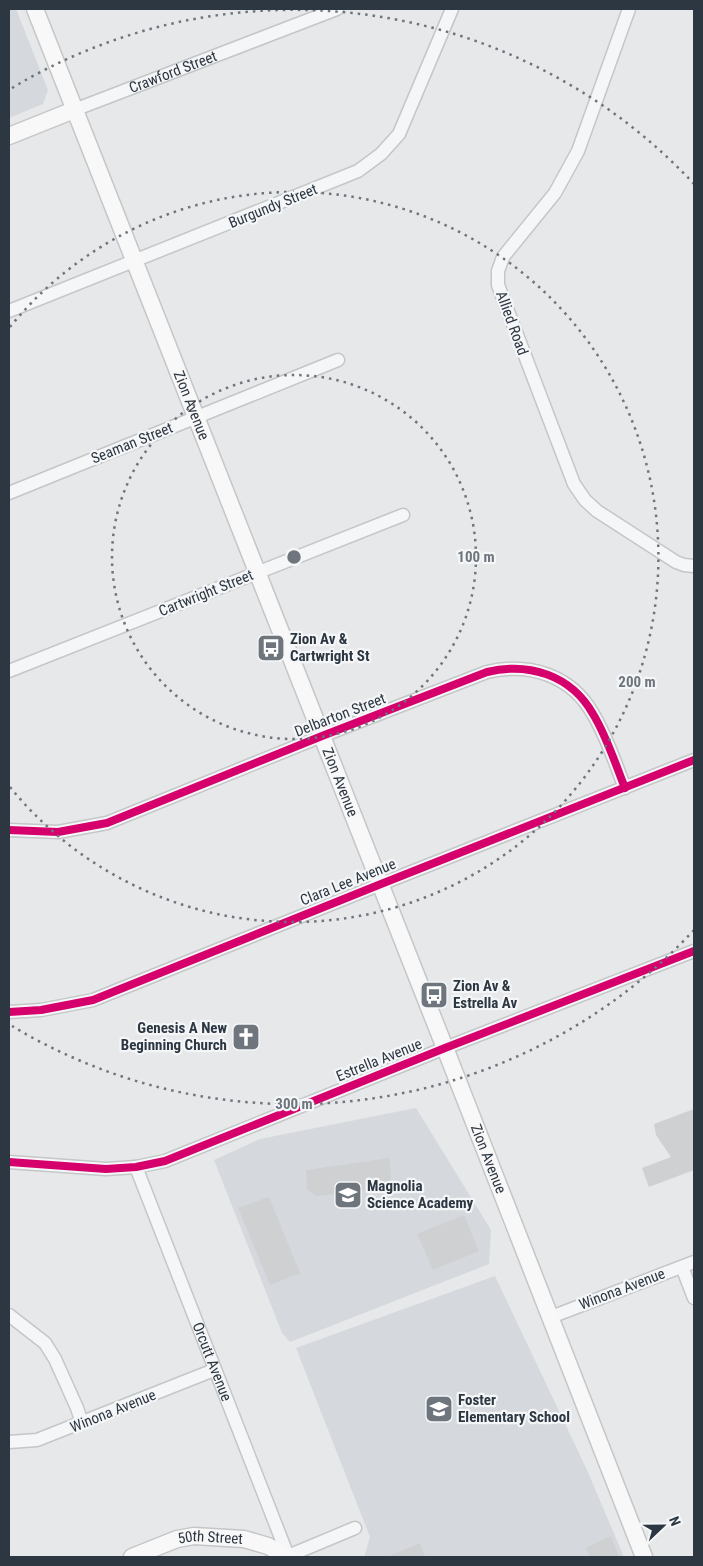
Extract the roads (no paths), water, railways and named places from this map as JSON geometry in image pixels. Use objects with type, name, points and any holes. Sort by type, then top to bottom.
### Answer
[{"type":"main road","name":"Zion Avenue","points":[[35,9],[381,884],[644,1557]]},
{"type":"main road","name":"Crawford Street","points":[[9,136],[74,110]]},
{"type":"main road","name":"50th Street","points":[[132,1557],[177,1539],[194,1536],[244,1539],[268,1546],[288,1557]]},
{"type":"street","name":"Crawford Street","points":[[74,110],[337,9]]},
{"type":"street","name":"Burgundy Street","points":[[9,311],[358,171],[370,163],[399,134],[452,9]]},
{"type":"street","name":"Allied Road","points":[[629,9],[578,150],[555,192],[503,257],[498,271],[498,285],[545,410],[574,484],[579,492],[596,510],[676,562],[694,566]]},
{"type":"street","name":"Seaman Street","points":[[9,493],[338,360]]},
{"type":"street","name":"Cartwright Street","points":[[9,671],[403,515]]},
{"type":"street","name":"Delbarton Street","points":[[9,830],[58,832],[106,823],[487,672],[512,668],[536,670],[559,680],[578,694],[598,723],[625,788]]},
{"type":"street","name":"Clara Lee Avenue","points":[[9,1012],[41,1010],[93,1000],[694,760]]},
{"type":"street","name":"Estrella Avenue","points":[[9,1162],[106,1169],[136,1167],[166,1160],[694,951]]},
{"type":"street","name":"Orcutt Avenue","points":[[136,1167],[288,1557]]},
{"type":"street","name":"Winona Avenue","points":[[550,1317],[694,1262]]},
{"type":"street","points":[[682,1267],[694,1298]]},
{"type":"street","points":[[9,1315],[45,1343],[56,1360],[82,1423]]},
{"type":"street","name":"Winona Avenue","points":[[9,1442],[37,1440],[214,1370]]},
{"type":"street","points":[[288,1557],[355,1528]]},
{"type":"place","name":"Zion Av & Cartwright St","points":[[271,648]]},
{"type":"place","name":"Zion Av & Estrella Av","points":[[434,995]]},
{"type":"place","name":"Genesis A New Beginning Church","points":[[246,1037]]},
{"type":"place","name":"Magnolia Science Academy","points":[[348,1195]]},
{"type":"place","name":"Foster Elementary School","points":[[439,1409]]}]
